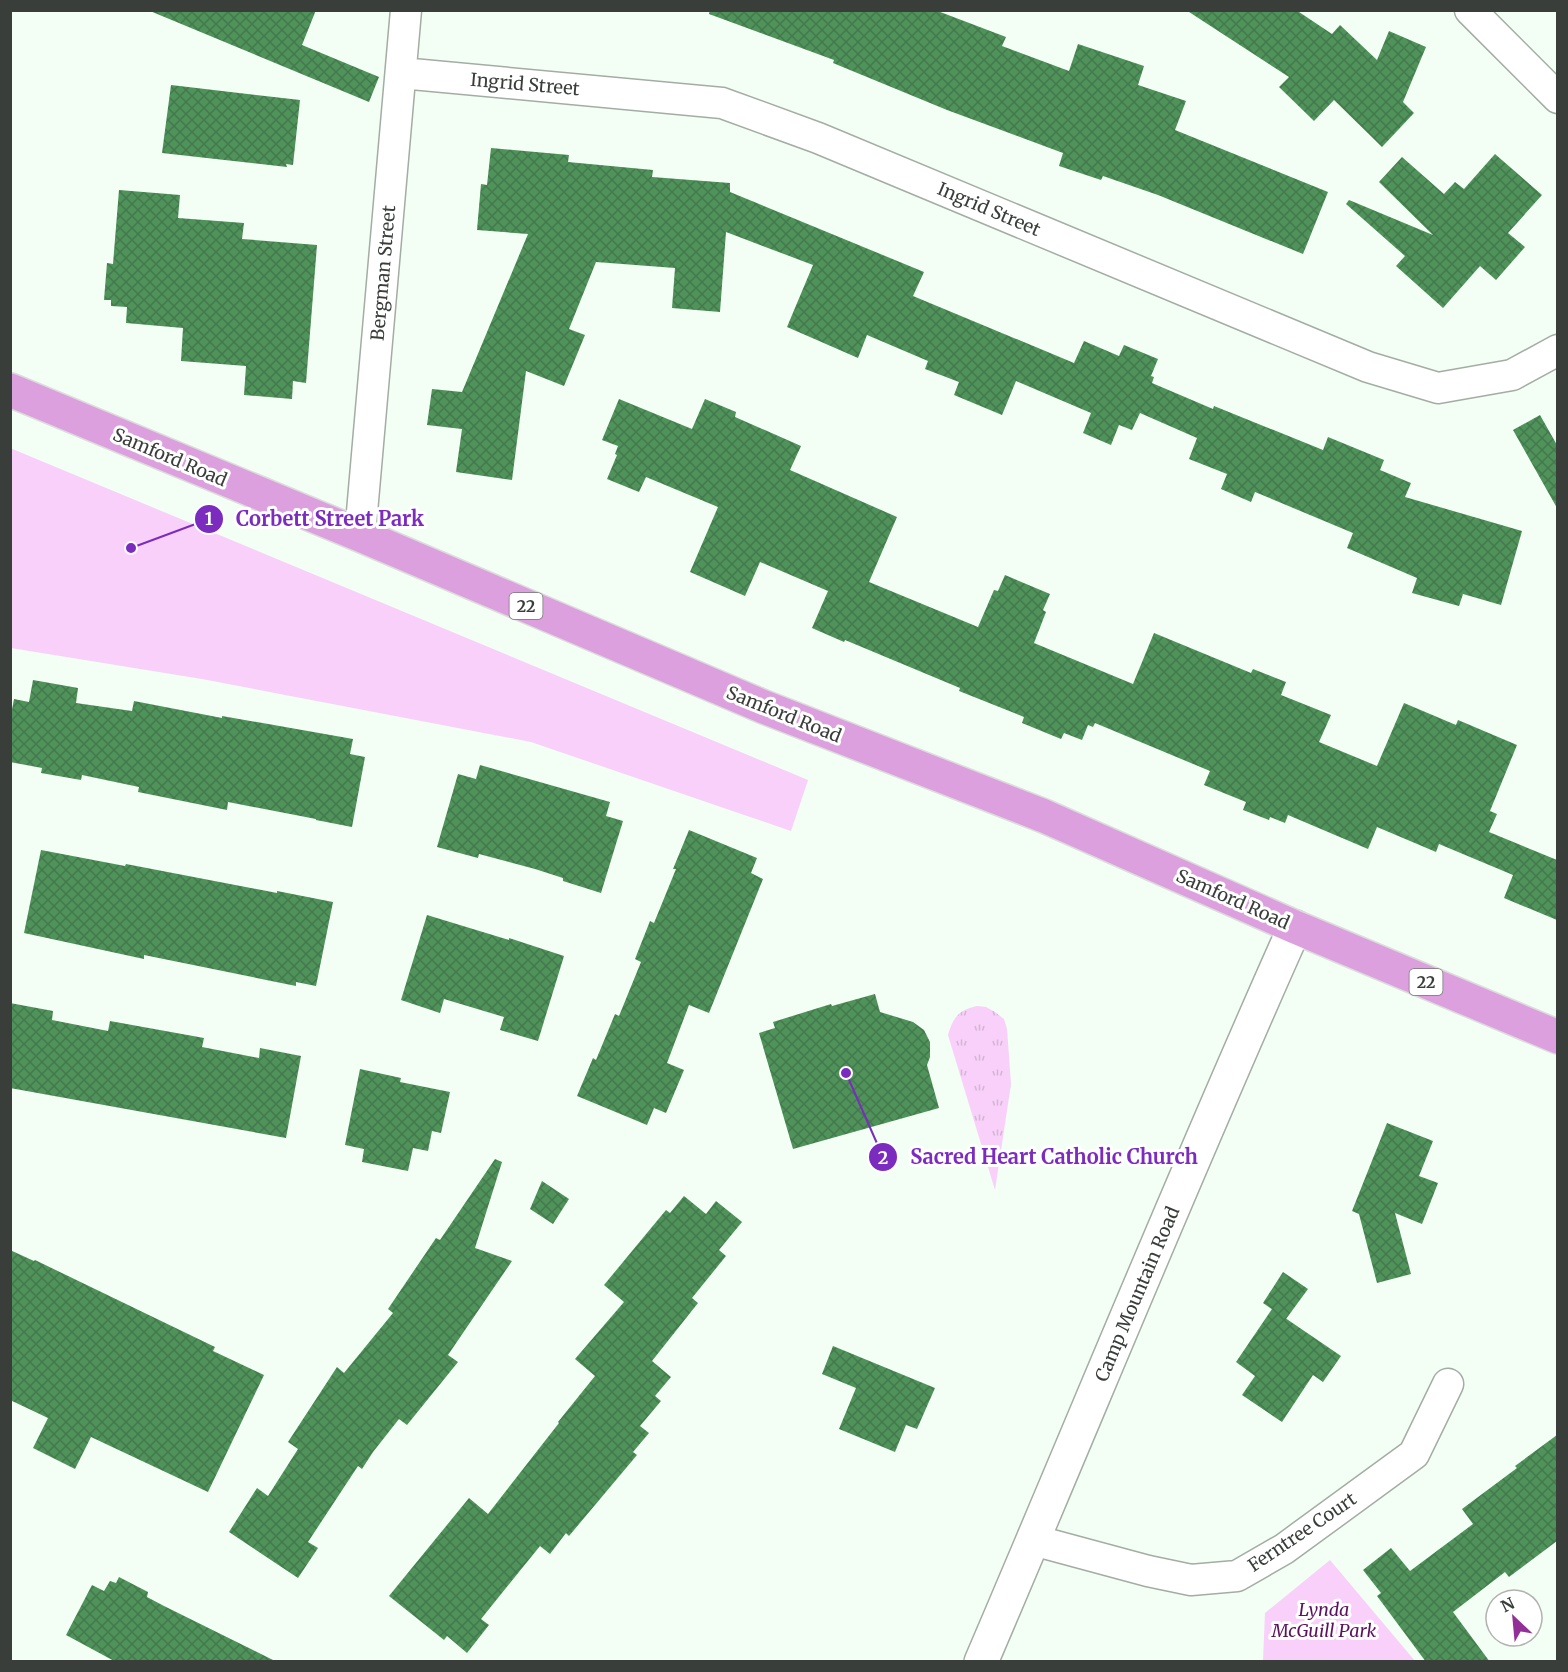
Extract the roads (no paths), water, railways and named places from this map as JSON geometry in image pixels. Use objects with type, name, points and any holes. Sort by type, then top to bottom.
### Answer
[{"type":"main road","name":"Samford Road","points":[[10,390],[764,707],[1044,816],[1295,927],[1557,1037]]},
{"type":"street","name":"Bergman Street","points":[[360,536],[406,10]]},
{"type":"street","points":[[1470,10],[1557,98]]},
{"type":"street","name":"Ingrid Street","points":[[401,73],[722,103],[818,138],[1368,367],[1438,388],[1512,375],[1557,350]]},
{"type":"street","name":"Camp Mountain Road","points":[[981,1662],[1134,1298],[1295,927]]},
{"type":"street","name":"Ferntree Court","points":[[1033,1540],[1148,1571],[1191,1580],[1237,1576],[1284,1549],[1414,1454],[1448,1384]]},
{"type":"place","name":"Corbett Street Park","points":[[131,548]]},
{"type":"place","name":"Sacred Heart Catholic Church","points":[[846,1073]]},
{"type":"park label","name":"Lynda McGuill Park","points":[[1324,1619]]}]
